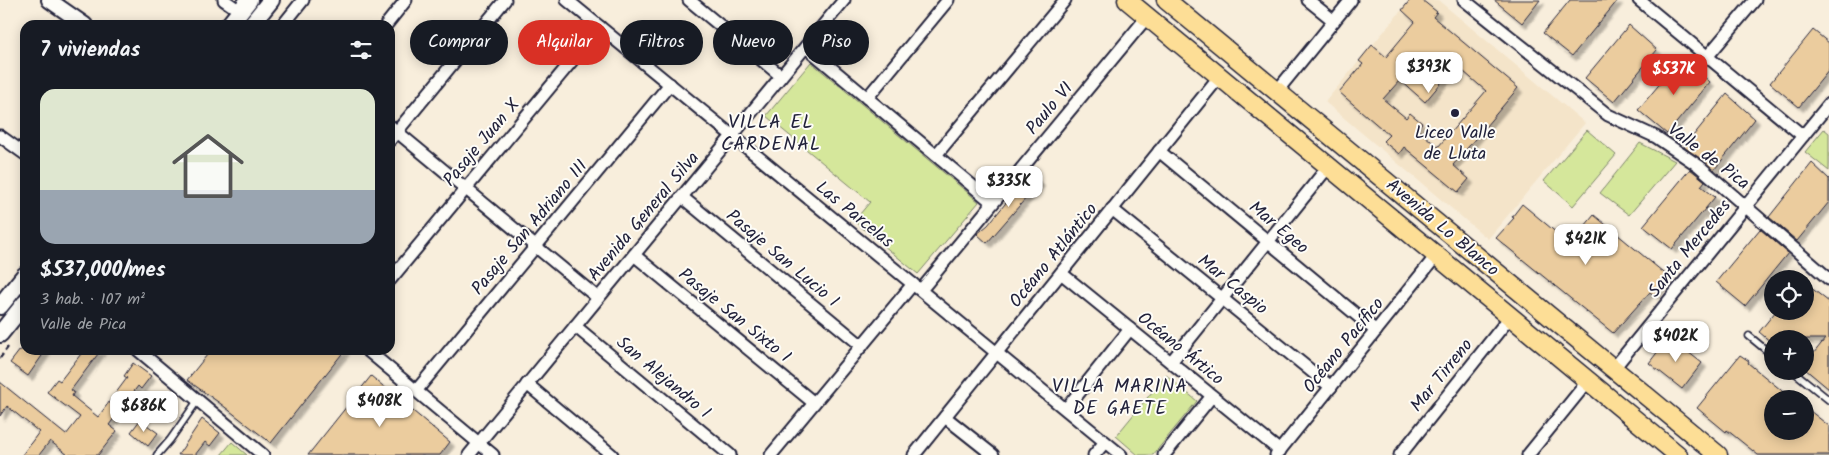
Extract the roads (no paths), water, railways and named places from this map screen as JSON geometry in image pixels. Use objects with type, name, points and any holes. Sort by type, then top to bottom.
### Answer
[{"type":"main road","points":[[255,20],[271,0]]},
{"type":"main road","name":"Avenida Lo Blanco","points":[[1127,0],[1678,455]]},
{"type":"main road","name":"Avenida Lo Blanco","points":[[1166,0],[1718,455]]},
{"type":"main road","points":[[233,20],[245,6]]},
{"type":"main road","points":[[1406,231],[1423,210]]},
{"type":"main road","points":[[1,303],[20,281]]},
{"type":"main road","points":[[0,334],[20,309]]},
{"type":"street","points":[[49,0],[77,20]]},
{"type":"street","points":[[224,0],[245,6]]},
{"type":"street","points":[[287,20],[304,0]]},
{"type":"street","points":[[390,20],[406,0]]},
{"type":"street","points":[[395,128],[504,0]]},
{"type":"street","name":"Las Parcelas","points":[[567,0],[591,20]]},
{"type":"street","points":[[689,0],[782,76]]},
{"type":"street","points":[[867,98],[948,0]]},
{"type":"street","points":[[936,155],[1065,0]]},
{"type":"street","points":[[1308,0],[1334,21]]},
{"type":"street","points":[[1277,91],[1352,0]]},
{"type":"street","name":"Valle de Pica","points":[[1464,0],[1608,115],[1647,132],[1699,166],[1829,279]]},
{"type":"street","points":[[1639,0],[1803,136]]},
{"type":"street","points":[[1708,57],[1755,0]]},
{"type":"street","name":"Avenida General Silva","points":[[826,20],[839,2]]},
{"type":"street","name":"Paulo VI","points":[[771,455],[862,346],[993,203],[1147,17]]},
{"type":"street","name":"Las Parcelas","points":[[610,35],[1122,455]]},
{"type":"street","name":"Avenida General Silva","points":[[469,455],[803,51]]},
{"type":"street","name":"Pasaje Juan X","points":[[395,274],[569,65]]},
{"type":"street","points":[[828,65],[993,203]]},
{"type":"street","name":"Océano Atlántico","points":[[914,455],[1219,76]]},
{"type":"street","name":"Pasaje San Adriano III","points":[[416,391],[670,84]]},
{"type":"street","name":"Santa Mercedes","points":[[1614,368],[1745,206],[1828,109]]},
{"type":"street","points":[[395,134],[466,189],[598,298]]},
{"type":"street","points":[[0,136],[20,150]]},
{"type":"street","name":"Mar Egeo","points":[[1159,151],[1376,331]]},
{"type":"street","points":[[1170,362],[1328,167]]},
{"type":"street","name":"Pasaje San Lucio I","points":[[682,197],[862,346]]},
{"type":"street","name":"Mar Caspio","points":[[1112,209],[1331,387]]},
{"type":"street","name":"Pasaje San Sixto I","points":[[634,255],[814,403]]},
{"type":"street","name":"Océano Pacífico","points":[[1278,453],[1436,256]]},
{"type":"street","name":"Océano Ártico","points":[[1061,273],[1212,396],[1278,453]]},
{"type":"street","name":"Mar Tirreno","points":[[1400,455],[1510,317]]},
{"type":"street","name":"San Alejandro I","points":[[575,326],[730,455]]},
{"type":"street","points":[[1066,409],[1130,329]]},
{"type":"street","points":[[144,355],[263,455]]},
{"type":"street","points":[[373,355],[493,455]]},
{"type":"street","points":[[1528,455],[1588,381]]},
{"type":"street","points":[[527,384],[612,455]]},
{"type":"street","points":[[1164,455],[1212,396]]},
{"type":"street","points":[[945,417],[993,455]]},
{"type":"street","points":[[1094,455],[1105,442]]},
{"type":"lane","points":[[1749,336],[1764,348]]},
{"type":"lane","points":[[1804,380],[1829,400]]},
{"type":"lane","points":[[157,455],[198,400]]},
{"type":"place","name":"Liceo Valle de Lluta","points":[[1455,113]]},
{"type":"district","name":"VILLA EL CARDENAL","points":[[771,132]]},
{"type":"district","name":"VILLA MARINA DE GAETE","points":[[1120,396]]}]
